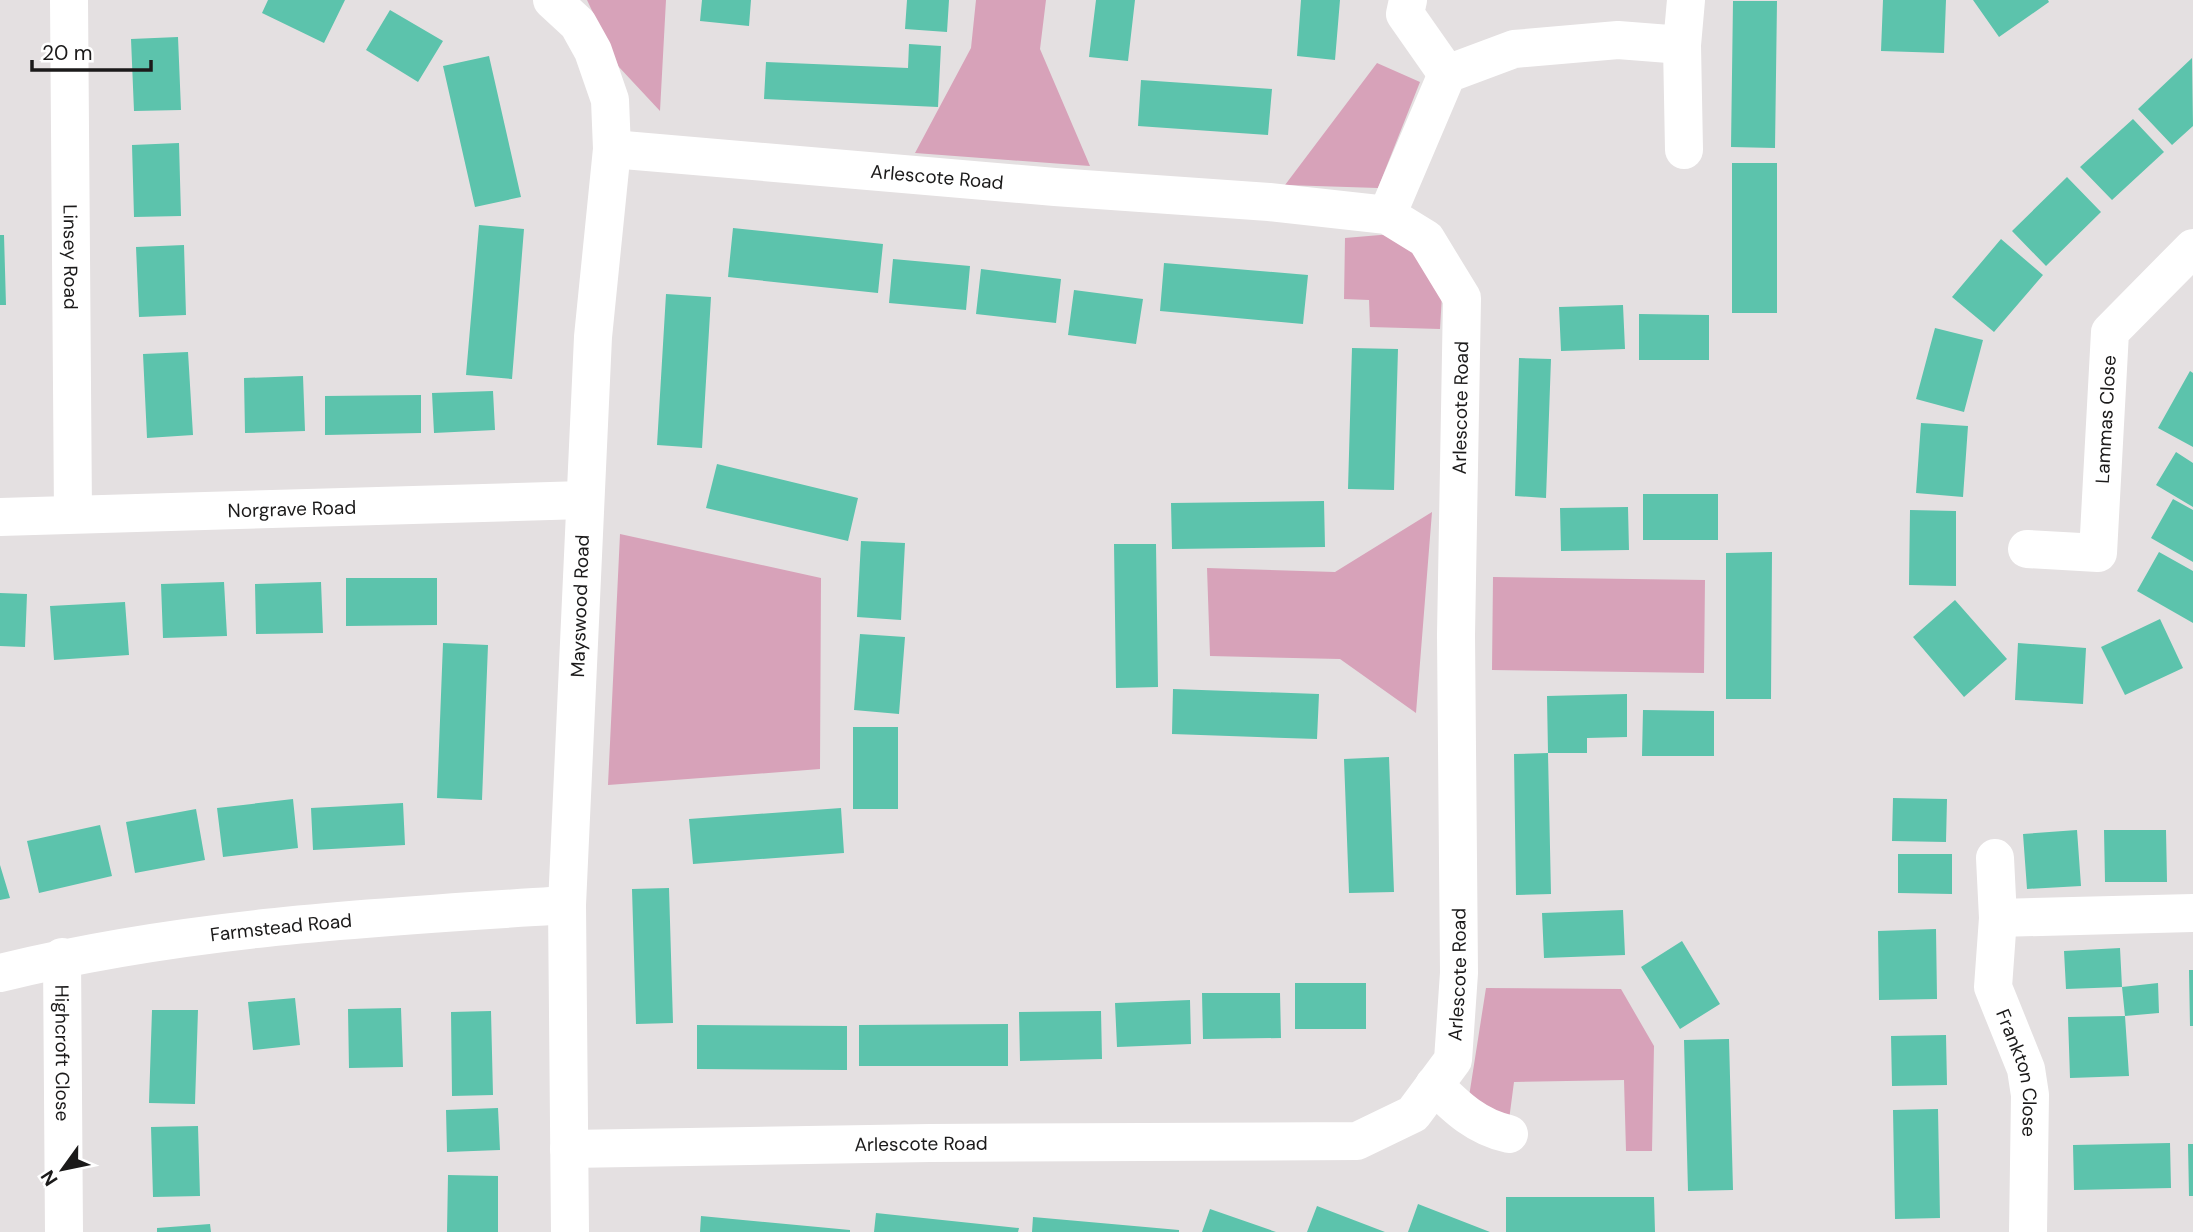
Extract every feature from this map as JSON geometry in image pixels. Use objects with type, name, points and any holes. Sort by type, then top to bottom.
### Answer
[{"type":"street","name":"Linsey Road","points":[[69,0],[73,513]]},
{"type":"street","name":"Mayswood Road","points":[[552,0],[578,24],[593,51],[610,100],[612,149],[593,337],[567,905],[570,1232]]},
{"type":"street","points":[[1408,0],[1405,14],[1447,74]]},
{"type":"street","points":[[1684,150],[1682,45],[1686,0]]},
{"type":"street","points":[[1387,215],[1447,74],[1514,49],[1618,40],[1682,45]]},
{"type":"street","name":"Arlescote Road","points":[[569,1149],[1357,1140],[1413,1114],[1453,1060],[1459,973],[1456,635],[1462,298],[1426,239],[1387,215],[1269,202],[1055,187],[612,149]]},
{"type":"street","name":"Lammas Close","points":[[2027,549],[2098,553],[2110,332],[2193,248]]},
{"type":"street","name":"Norgrave Road","points":[[0,517],[584,500]]},
{"type":"street","name":"Frankton Close","points":[[1996,858],[1998,918],[1993,987],[2026,1069],[2030,1095],[2028,1232]]},
{"type":"street","name":"Farmstead Road","points":[[0,973],[62,957],[328,920],[567,905]]},
{"type":"street","points":[[1998,918],[2193,913]]},
{"type":"street","name":"Highcroft Close","points":[[62,957],[64,1232]]},
{"type":"street","points":[[1434,1085],[1463,1115],[1494,1130],[1510,1134]]},
{"type":"shaded area","points":[[587,0],[666,0],[660,111],[618,66]]},
{"type":"shaded area","points":[[976,0],[1046,0],[1040,49],[1090,166],[915,153],[971,48]]},
{"type":"shaded area","points":[[1377,63],[1420,82],[1378,188],[1285,185]]},
{"type":"shaded area","points":[[1392,234],[1425,262],[1442,295],[1440,329],[1370,327],[1369,300],[1344,299],[1345,238]]},
{"type":"shaded area","points":[[1432,512],[1416,713],[1340,659],[1210,656],[1207,568],[1335,572]]},
{"type":"shaded area","points":[[620,534],[821,578],[820,769],[608,785]]},
{"type":"shaded area","points":[[1493,577],[1705,580],[1704,673],[1492,670]]},
{"type":"shaded area","points":[[1486,988],[1621,989],[1654,1046],[1652,1151],[1626,1151],[1624,1080],[1514,1082],[1509,1120],[1468,1103]]},
{"type":"building","points":[[268,0],[345,0],[324,43],[262,13]]},
{"type":"building","points":[[702,0],[751,0],[749,26],[700,21]]},
{"type":"building","points":[[907,0],[949,0],[947,32],[905,29]]},
{"type":"building","points":[[1096,0],[1135,0],[1128,61],[1089,57]]},
{"type":"building","points":[[1301,0],[1340,0],[1335,60],[1297,56]]},
{"type":"building","points":[[1883,0],[1946,0],[1944,53],[1881,51]]},
{"type":"building","points":[[1973,0],[2048,0],[2049,2],[1999,37]]},
{"type":"building","points":[[1733,1],[1777,1],[1775,148],[1731,147]]},
{"type":"building","points":[[390,10],[443,41],[418,82],[366,50]]},
{"type":"building","points":[[178,37],[181,110],[134,111],[131,39]]},
{"type":"building","points":[[909,44],[941,46],[938,107],[764,99],[766,62],[908,68]]},
{"type":"building","points":[[489,56],[521,197],[475,207],[443,66]]},
{"type":"building","points":[[2192,58],[2193,126],[2172,145],[2138,109]]},
{"type":"building","points":[[1141,80],[1272,89],[1268,135],[1138,126]]},
{"type":"building","points":[[2133,119],[2164,152],[2112,200],[2080,167]]},
{"type":"building","points":[[179,143],[181,216],[134,217],[132,145]]},
{"type":"building","points":[[1732,163],[1777,163],[1777,313],[1732,313]]},
{"type":"building","points":[[2067,177],[2101,212],[2046,266],[2012,231]]},
{"type":"building","points":[[479,225],[524,229],[512,379],[466,375]]},
{"type":"building","points":[[733,228],[883,244],[878,293],[728,277]]},
{"type":"building","points":[[0,235],[4,235],[6,305],[0,305]]},
{"type":"building","points":[[2001,239],[2043,275],[1994,332],[1952,297]]},
{"type":"building","points":[[184,245],[186,315],[139,317],[136,247]]},
{"type":"building","points":[[893,259],[970,266],[966,310],[889,303]]},
{"type":"building","points":[[1164,263],[1308,275],[1303,324],[1160,311]]},
{"type":"building","points":[[981,269],[1061,279],[1056,323],[976,314]]},
{"type":"building","points":[[1074,290],[1143,299],[1136,344],[1068,335]]},
{"type":"building","points":[[666,294],[711,297],[702,448],[657,445]]},
{"type":"building","points":[[1623,305],[1625,349],[1561,351],[1559,307]]},
{"type":"building","points":[[1639,314],[1709,315],[1709,360],[1639,360]]},
{"type":"building","points":[[1935,328],[1983,340],[1964,412],[1916,399]]},
{"type":"building","points":[[1352,348],[1398,349],[1394,490],[1348,489]]},
{"type":"building","points":[[188,352],[193,435],[147,438],[143,354]]},
{"type":"building","points":[[1519,358],[1551,359],[1546,498],[1515,496]]},
{"type":"building","points":[[2190,371],[2193,373],[2193,447],[2158,428]]},
{"type":"building","points":[[303,376],[305,431],[245,433],[244,378]]},
{"type":"building","points":[[493,391],[495,430],[434,433],[432,393]]},
{"type":"building","points":[[421,395],[421,433],[325,435],[325,396]]},
{"type":"building","points":[[1921,423],[1968,426],[1963,497],[1916,493]]},
{"type":"building","points":[[2176,452],[2193,463],[2193,507],[2156,485]]},
{"type":"building","points":[[717,464],[858,498],[848,541],[706,508]]},
{"type":"building","points":[[1643,494],[1718,494],[1718,540],[1643,540]]},
{"type":"building","points":[[2173,499],[2193,510],[2193,562],[2151,538]]},
{"type":"building","points":[[1324,501],[1325,547],[1172,549],[1171,503]]},
{"type":"building","points":[[1628,507],[1629,550],[1561,551],[1560,508]]},
{"type":"building","points":[[1910,510],[1956,511],[1956,586],[1909,585]]},
{"type":"building","points":[[861,541],[905,543],[901,620],[857,617]]},
{"type":"building","points":[[1114,544],[1156,544],[1158,687],[1116,688]]},
{"type":"building","points":[[1772,552],[1771,699],[1726,699],[1726,553]]},
{"type":"building","points":[[2159,552],[2193,571],[2193,623],[2137,591]]},
{"type":"building","points":[[346,578],[437,578],[437,625],[346,626]]},
{"type":"building","points":[[224,582],[227,636],[163,638],[161,584]]},
{"type":"building","points":[[321,582],[323,633],[256,634],[255,584]]},
{"type":"building","points":[[0,593],[27,594],[25,647],[0,646]]},
{"type":"building","points":[[1955,600],[2007,659],[1964,697],[1913,637]]},
{"type":"building","points":[[125,602],[129,655],[54,660],[50,606]]},
{"type":"building","points":[[2160,619],[2183,668],[2125,695],[2101,647]]},
{"type":"building","points":[[860,634],[905,637],[899,714],[854,710]]},
{"type":"building","points":[[443,643],[488,645],[482,800],[437,798]]},
{"type":"building","points":[[2018,643],[2086,648],[2083,704],[2015,700]]},
{"type":"building","points":[[1173,689],[1319,694],[1317,739],[1172,734]]},
{"type":"building","points":[[1627,694],[1627,737],[1587,738],[1587,753],[1548,753],[1547,696]]},
{"type":"building","points":[[1643,710],[1714,711],[1714,756],[1642,756]]},
{"type":"building","points":[[853,727],[898,727],[898,809],[853,809]]},
{"type":"building","points":[[1548,753],[1551,894],[1516,895],[1514,754]]},
{"type":"building","points":[[1389,757],[1394,892],[1349,893],[1344,759]]},
{"type":"building","points":[[1893,798],[1947,799],[1946,842],[1892,841]]},
{"type":"building","points":[[293,799],[298,848],[223,857],[217,808]]},
{"type":"building","points":[[403,803],[405,845],[313,850],[311,808]]},
{"type":"building","points":[[841,808],[844,853],[693,864],[689,819]]},
{"type":"building","points":[[196,809],[205,860],[135,873],[126,822]]},
{"type":"building","points":[[100,825],[112,876],[39,893],[27,841]]},
{"type":"building","points":[[2077,830],[2081,886],[2027,889],[2023,834]]},
{"type":"building","points":[[2104,830],[2166,830],[2167,882],[2105,882]]},
{"type":"building","points":[[1898,854],[1952,854],[1952,894],[1898,893]]},
{"type":"building","points":[[0,865],[10,898],[0,900]]},
{"type":"building","points":[[669,888],[673,1023],[636,1024],[632,889]]},
{"type":"building","points":[[1623,910],[1625,955],[1544,958],[1542,913]]},
{"type":"building","points":[[1936,929],[1937,999],[1879,1000],[1878,931]]},
{"type":"building","points":[[1682,941],[1720,1004],[1680,1029],[1641,967]]},
{"type":"building","points":[[2120,948],[2122,987],[2066,989],[2064,951]]},
{"type":"building","points":[[2189,970],[2193,970],[2193,1026],[2190,1026]]},
{"type":"building","points":[[1295,983],[1366,983],[1366,1029],[1295,1029]]},
{"type":"building","points":[[2158,983],[2159,1013],[2125,1016],[2122,987]]},
{"type":"building","points":[[1202,993],[1280,993],[1281,1038],[1203,1039]]},
{"type":"building","points":[[295,998],[300,1045],[253,1050],[248,1002]]},
{"type":"building","points":[[1190,1000],[1191,1044],[1117,1047],[1115,1003]]},
{"type":"building","points":[[401,1008],[403,1067],[349,1068],[348,1009]]},
{"type":"building","points":[[152,1010],[198,1010],[195,1104],[149,1103]]},
{"type":"building","points":[[491,1011],[493,1095],[452,1096],[451,1012]]},
{"type":"building","points":[[1101,1011],[1102,1059],[1020,1061],[1019,1012]]},
{"type":"building","points":[[2125,1016],[2129,1076],[2070,1078],[2068,1017]]},
{"type":"building","points":[[1008,1024],[1008,1066],[859,1066],[859,1025]]},
{"type":"building","points":[[697,1025],[847,1026],[847,1070],[697,1069]]},
{"type":"building","points":[[1946,1035],[1947,1085],[1892,1086],[1891,1036]]},
{"type":"building","points":[[1729,1039],[1733,1190],[1688,1191],[1684,1040]]},
{"type":"building","points":[[498,1108],[500,1150],[447,1152],[446,1110]]},
{"type":"building","points":[[1938,1109],[1940,1218],[1895,1219],[1893,1110]]},
{"type":"building","points":[[198,1126],[200,1196],[153,1197],[151,1127]]},
{"type":"building","points":[[2170,1143],[2171,1188],[2074,1190],[2073,1145]]},
{"type":"building","points":[[2188,1144],[2193,1144],[2193,1196],[2189,1196]]},
{"type":"building","points":[[448,1175],[498,1176],[498,1232],[447,1232]]},
{"type":"building","points":[[1506,1197],[1654,1197],[1655,1232],[1506,1232]]},
{"type":"building","points":[[1418,1204],[1490,1232],[1408,1232]]},
{"type":"building","points":[[1317,1206],[1385,1232],[1307,1232]]},
{"type":"building","points":[[1210,1209],[1276,1232],[1202,1232]]},
{"type":"building","points":[[876,1213],[1019,1228],[1018,1232],[874,1232]]},
{"type":"building","points":[[701,1216],[850,1230],[850,1232],[700,1232]]},
{"type":"building","points":[[1033,1217],[1179,1230],[1179,1232],[1032,1232]]},
{"type":"building","points":[[210,1224],[211,1232],[157,1232],[157,1228]]}]
